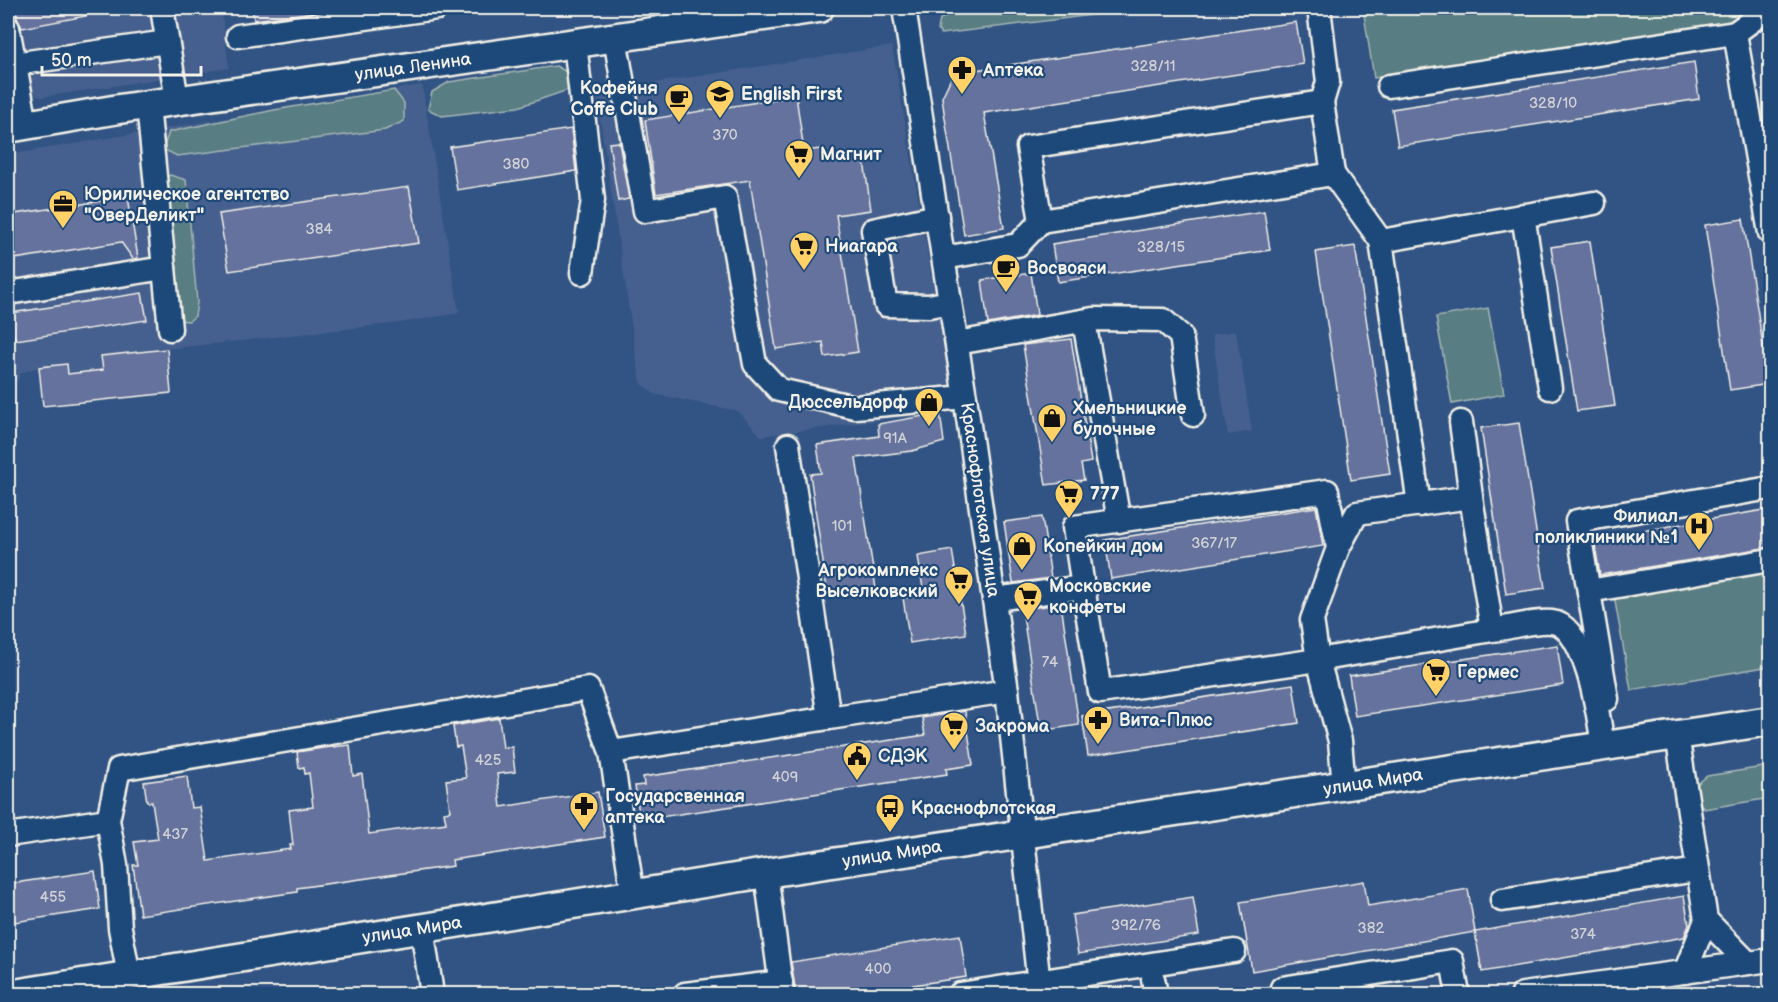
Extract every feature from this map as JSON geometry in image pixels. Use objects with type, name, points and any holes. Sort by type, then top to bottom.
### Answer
[{"type":"main road","name":"улица Ленина","points":[[17,126],[177,100],[819,8]]},
{"type":"main road","name":"улица Мира","points":[[15,994],[113,984],[423,928],[766,873],[1770,722]]},
{"type":"street","points":[[164,8],[177,100]]},
{"type":"street","points":[[238,36],[437,8]]},
{"type":"street","name":"Краснофлотская улица","points":[[904,8],[957,343],[1007,691],[1039,989]]},
{"type":"street","points":[[1319,8],[1328,82],[1322,102],[1333,174],[1381,241],[1419,505]]},
{"type":"street","points":[[1389,86],[1735,33],[1765,11],[1770,10]]},
{"type":"street","points":[[8,28],[14,64],[17,126]]},
{"type":"street","points":[[1735,33],[1770,231]]},
{"type":"street","points":[[615,38],[645,211],[725,197],[755,364],[779,390],[855,407],[965,397]]},
{"type":"street","points":[[14,64],[167,42]]},
{"type":"street","points":[[575,43],[592,200],[582,273]]},
{"type":"street","points":[[1041,220],[1028,147],[1322,102]]},
{"type":"street","points":[[148,105],[170,329]]},
{"type":"street","points":[[944,258],[1018,245],[1041,220],[1333,174]]},
{"type":"street","points":[[1381,241],[1594,203]]},
{"type":"street","points":[[1523,215],[1550,388]]},
{"type":"street","points":[[937,216],[873,230],[886,305],[929,306],[950,302]]},
{"type":"street","points":[[8,293],[164,268]]},
{"type":"street","points":[[957,343],[1084,321],[1163,320],[1181,336],[1193,415]]},
{"type":"street","points":[[1084,321],[1119,520]]},
{"type":"street","points":[[1461,422],[1492,630]]},
{"type":"street","points":[[788,445],[829,718]]},
{"type":"street","points":[[1609,745],[1589,591],[1577,521],[1770,488]]},
{"type":"street","points":[[1338,548],[1327,491],[1074,527],[1100,692],[1554,622],[1574,634],[1609,745]]},
{"type":"street","points":[[1344,787],[1340,741],[1318,660],[1312,620],[1338,548],[1357,513],[1471,497]]},
{"type":"street","points":[[1589,591],[1770,560]]},
{"type":"street","points":[[994,599],[1083,588]]},
{"type":"street","points":[[113,984],[120,928],[116,865],[108,820],[119,768],[588,689],[611,752],[633,896]]},
{"type":"street","points":[[611,752],[1007,691]]},
{"type":"street","points":[[1677,735],[1706,920],[1685,972]]},
{"type":"street","points":[[8,835],[108,820]]},
{"type":"street","points":[[1502,900],[1698,870]]},
{"type":"street","points":[[685,994],[781,988],[766,873]]},
{"type":"street","points":[[1706,920],[1748,963]]},
{"type":"street","points":[[423,928],[432,994]]},
{"type":"street","points":[[960,994],[1039,989],[1234,951]]},
{"type":"street","points":[[1523,994],[1646,986],[1685,972],[1770,960]]},
{"type":"street","points":[[1282,988],[1452,962],[1458,994]]},
{"type":"shaded area","points":[[11,8],[221,8],[229,68],[42,97],[29,93],[23,78]]},
{"type":"shaded area","points":[[892,46],[954,410],[761,436],[738,411],[654,394],[642,384],[638,368],[596,92]]},
{"type":"shaded area","points":[[422,85],[459,313],[399,323],[167,349],[171,393],[43,406],[38,367],[21,373],[8,397],[8,155]]},
{"type":"shaded area","points":[[1236,331],[1252,431],[1228,435],[1212,335]]},
{"type":"green space","points":[[1015,8],[1147,8],[941,34],[938,30],[940,19],[957,12]]},
{"type":"green space","points":[[1363,8],[1738,8],[1741,23],[1374,78]]},
{"type":"green space","points":[[556,66],[568,73],[568,90],[518,107],[442,116],[428,109],[432,92],[449,82]]},
{"type":"green space","points":[[394,90],[404,103],[404,121],[385,130],[177,156],[163,149],[169,132],[274,110]]},
{"type":"green space","points":[[170,175],[186,180],[197,302],[195,316],[189,321],[178,320],[160,182]]},
{"type":"green space","points":[[1488,308],[1504,394],[1452,404],[1436,317]]},
{"type":"green space","points":[[1770,569],[1770,666],[1631,690],[1614,596]]},
{"type":"green space","points":[[1770,766],[1770,798],[1704,809],[1698,800],[1695,786],[1707,776]]},
{"type":"building","points":[[13,8],[85,8],[86,16],[22,28]]},
{"type":"building","points":[[252,8],[314,8],[314,12],[254,20]]},
{"type":"building","points":[[1296,22],[1303,64],[984,113],[1004,228],[964,235],[942,97],[952,76],[962,72]]},
{"type":"building","points":[[1694,62],[1699,99],[1398,146],[1392,109]]},
{"type":"building","name":"Ниагара","points":[[796,96],[804,151],[821,149],[823,161],[863,154],[871,210],[836,215],[858,352],[825,357],[823,342],[776,349],[750,180],[656,194],[645,120]]},
{"type":"building","points":[[571,129],[576,171],[457,190],[450,147]]},
{"type":"building","points":[[619,142],[629,199],[618,201],[609,143]]},
{"type":"building","points":[[409,187],[419,243],[229,271],[219,214]]},
{"type":"building","points":[[128,197],[138,258],[133,259],[121,242],[8,260],[8,215]]},
{"type":"building","points":[[1264,211],[1270,250],[1058,282],[1052,244]]},
{"type":"building","points":[[1743,219],[1769,384],[1730,390],[1705,225]]},
{"type":"building","points":[[1590,241],[1615,406],[1577,411],[1551,247]]},
{"type":"building","points":[[1355,246],[1390,474],[1351,480],[1316,252]]},
{"type":"building","points":[[1031,273],[1037,315],[988,324],[982,280]]},
{"type":"building","points":[[142,293],[147,320],[16,340],[14,335],[8,336],[8,319],[12,319],[11,313]]},
{"type":"building","points":[[1071,339],[1091,462],[1081,464],[1084,480],[1046,485],[1023,345]]},
{"type":"building","points":[[167,349],[171,393],[43,406],[39,367],[67,364],[68,374],[103,370],[101,356]]},
{"type":"building","points":[[940,413],[944,442],[912,451],[856,458],[876,589],[828,596],[810,474],[821,473],[817,445],[879,436],[878,424]]},
{"type":"building","points":[[1519,423],[1545,588],[1506,594],[1481,428]]},
{"type":"building","points":[[1316,507],[1323,546],[1111,579],[1105,540]]},
{"type":"building","points":[[1770,509],[1770,547],[1600,575],[1594,539]]},
{"type":"building","points":[[1042,517],[1051,578],[1013,583],[1004,522]]},
{"type":"building","points":[[952,550],[966,634],[910,643],[903,598],[924,595],[918,556]]},
{"type":"building","points":[[1061,604],[1079,725],[1041,731],[1022,609]]},
{"type":"building","points":[[1557,645],[1563,685],[1355,716],[1349,676]]},
{"type":"building","points":[[1293,684],[1299,723],[1088,756],[1082,716]]},
{"type":"building","points":[[965,711],[973,765],[946,769],[947,774],[640,820],[635,786],[644,785],[643,777],[925,735],[922,718]]},
{"type":"building","points":[[499,718],[503,748],[512,747],[515,772],[497,774],[501,807],[598,792],[605,837],[452,860],[453,866],[297,888],[297,892],[140,915],[133,865],[138,865],[134,842],[158,839],[152,802],[147,802],[144,782],[187,776],[191,808],[200,807],[208,861],[291,849],[290,845],[293,845],[289,810],[313,807],[309,773],[305,774],[304,767],[299,768],[297,752],[350,745],[353,776],[362,774],[369,834],[446,823],[444,812],[450,811],[446,780],[466,778],[461,746],[456,747],[453,726]]},
{"type":"building","points":[[95,871],[100,909],[8,923],[8,884]]},
{"type":"building","points":[[1364,881],[1368,906],[1468,889],[1475,932],[1252,971],[1240,902]]},
{"type":"building","points":[[1684,896],[1689,925],[1684,937],[1482,972],[1475,932]]},
{"type":"building","points":[[1193,897],[1199,935],[1078,954],[1072,915]]},
{"type":"building","points":[[960,935],[966,977],[853,994],[796,994],[791,962]]},
{"type":"place","name":"Аптека","points":[[962,96]]},
{"type":"place","name":"English First","points":[[720,120]]},
{"type":"place","name":"Кофейня Coffe Club","points":[[679,124]]},
{"type":"place","name":"Магнит","points":[[799,180]]},
{"type":"place","name":"Юрилическое агентство \"ОверДеликт\"","points":[[63,230]]},
{"type":"place","name":"Ниагара","points":[[804,272]]},
{"type":"place","name":"Восвояси","points":[[1006,294]]},
{"type":"place","name":"Дюссельдорф","points":[[929,428]]},
{"type":"place","name":"Хмельницкие булочные","points":[[1052,444]]},
{"type":"place","name":"777","points":[[1069,520]]},
{"type":"place","name":"Филиал поликлиники №1","points":[[1699,552]]},
{"type":"place","name":"Копейкин дом","points":[[1022,572]]},
{"type":"place","name":"Агрокомплекс Выселковский","points":[[959,606]]},
{"type":"place","name":"Московские конфеты","points":[[1028,622]]},
{"type":"place","name":"Гермес","points":[[1436,698]]},
{"type":"place","name":"Вита-Плюс","points":[[1098,746]]},
{"type":"place","name":"Закрома","points":[[954,752]]},
{"type":"place","name":"СДЭК","points":[[857,782]]},
{"type":"place","name":"Государсвенная аптека","points":[[584,832]]},
{"type":"place","name":"Краснофлотская","points":[[890,834]]}]
